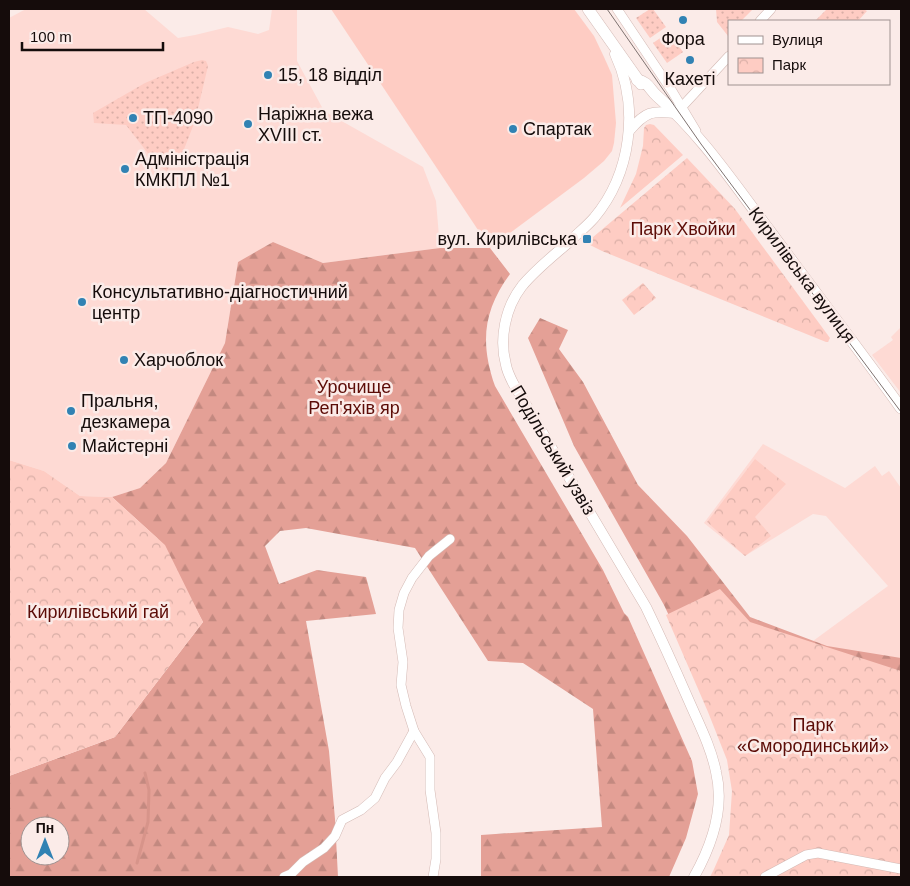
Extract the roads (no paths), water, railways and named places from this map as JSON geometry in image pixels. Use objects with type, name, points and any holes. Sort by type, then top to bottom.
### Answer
[{"type":"main road","name":"Кирилівська вулиця","points":[[588,9],[637,80],[646,82],[655,94],[679,110],[848,334],[901,408]]},
{"type":"street","name":"Кирилівська вулиця","points":[[617,9],[679,110]]},
{"type":"street","points":[[761,20],[771,9]]},
{"type":"street","name":"Подільський узвіз","points":[[608,36],[621,67],[628,92],[629,131],[619,174],[608,198],[593,219],[535,272],[522,287],[512,303],[504,324],[503,345],[506,366],[512,383],[646,607],[661,637],[710,751],[717,773],[719,796],[717,819],[711,842],[694,877]]},
{"type":"street","points":[[629,131],[645,115],[655,112],[679,110],[728,57]]},
{"type":"street","points":[[433,877],[436,859],[436,833],[430,790],[430,757],[414,731],[406,706],[401,685],[403,662],[398,628],[399,610],[404,593],[412,578],[429,556],[450,539]]},
{"type":"street","points":[[284,877],[291,874],[303,862],[324,848],[334,836],[342,820],[361,810],[375,798],[414,731]]},
{"type":"street","points":[[765,877],[806,855],[818,853],[901,869]]},
{"type":"waterway","points":[[137,863],[148,822],[149,790],[145,773]]},
{"type":"tram line","points":[[607,9],[701,144],[901,412]]},
{"type":"place","name":"Фора","points":[[683,20]]},
{"type":"place","name":"Кахеті","points":[[690,60]]},
{"type":"place","name":"15, 18 відділ","points":[[268,75]]},
{"type":"place","name":"ТП-4090","points":[[133,118]]},
{"type":"place","name":"Наріжна вежа XVIII ст.","points":[[248,124]]},
{"type":"place","name":"Спартак","points":[[513,129]]},
{"type":"place","name":"Адміністрація КМКПЛ №1","points":[[125,169]]},
{"type":"place","name":"вул. Кирилівська","points":[[587,239]]},
{"type":"place","name":"Консультативно-діагностичний центр","points":[[82,302]]},
{"type":"place","name":"Харчоблок","points":[[124,360]]},
{"type":"place","name":"Пральня, дезкамера","points":[[71,411]]},
{"type":"place","name":"Майстерні","points":[[72,446]]},
{"type":"park label","name":"Парк Хвойки","points":[[683,229]]},
{"type":"park label","name":"Урочище Реп'яхів яр","points":[[354,397]]},
{"type":"park label","name":"Кирилівський гай","points":[[98,612]]},
{"type":"park label","name":"Парк «Смородинський»","points":[[813,735]]}]
